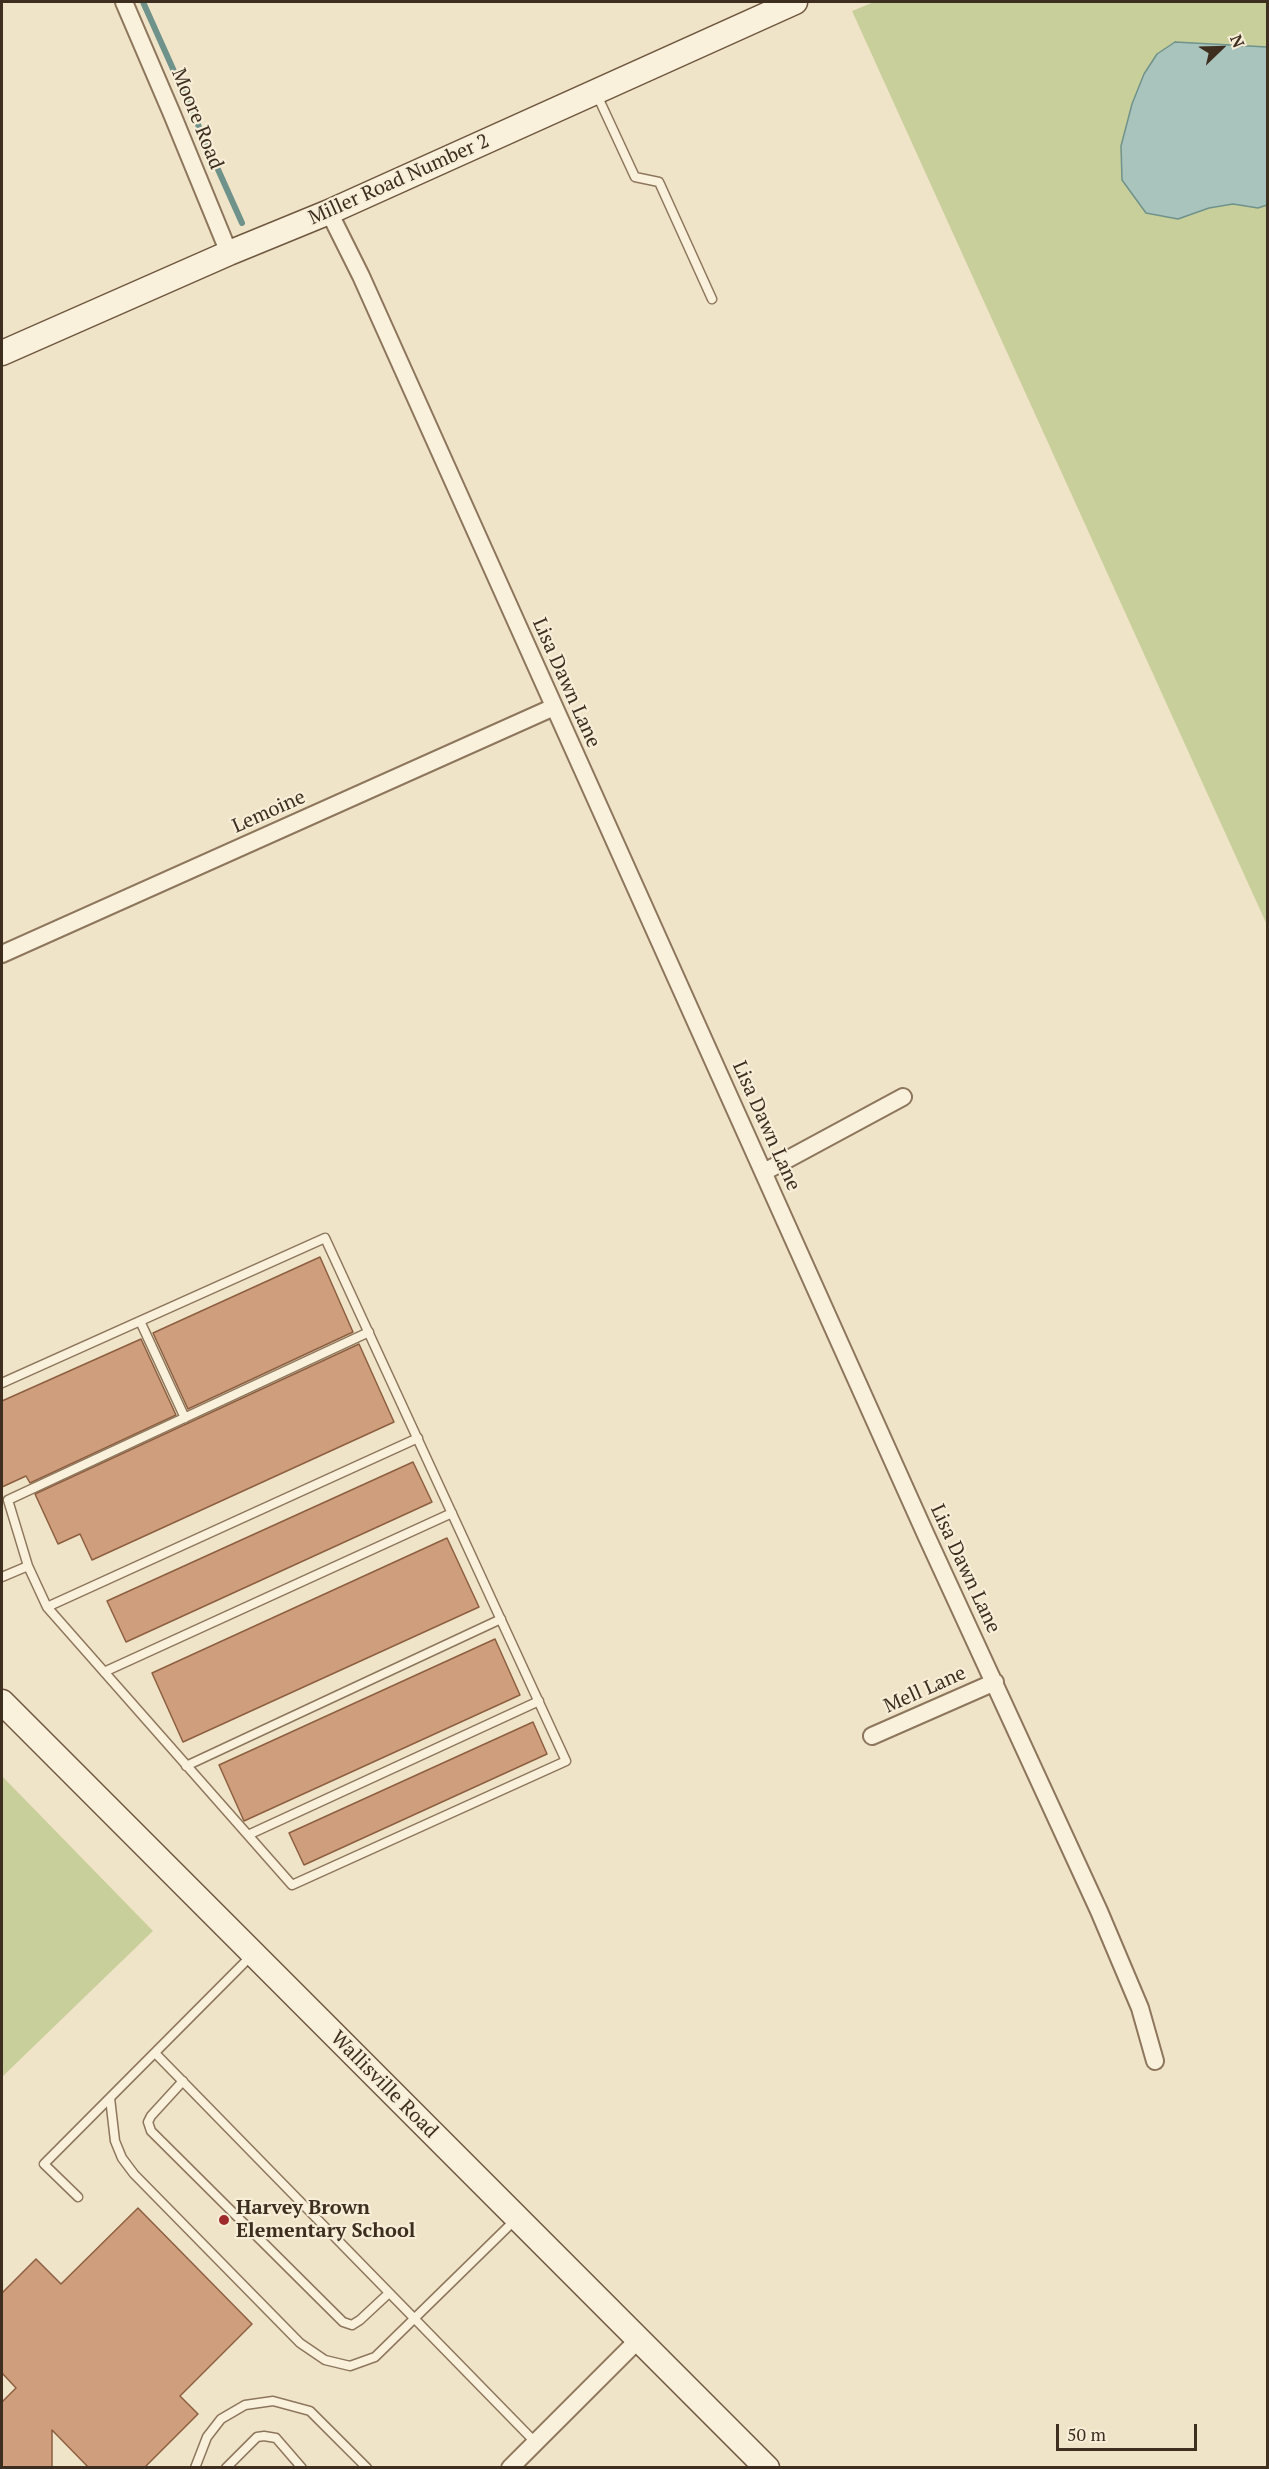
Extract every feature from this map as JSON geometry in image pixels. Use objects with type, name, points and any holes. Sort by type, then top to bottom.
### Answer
[{"type":"main road","name":"Miller Road Number 2","points":[[2,353],[229,253],[329,212],[795,2]]},
{"type":"main road","name":"Wallisville Road","points":[[2,1702],[767,2468]]},
{"type":"street","name":"Moore Road","points":[[124,2],[229,253]]},
{"type":"street","name":"Lisa Dawn Lane","points":[[329,212],[362,276],[926,1535],[1099,1911],[1140,2008],[1155,2061]]},
{"type":"street","name":"Lemoine","points":[[2,954],[554,707]]},
{"type":"street","points":[[764,1172],[903,1097]]},
{"type":"street","name":"Mell Lane","points":[[872,1736],[995,1682]]},
{"type":"street","points":[[510,2468],[639,2339]]},
{"type":"lane","points":[[595,92],[635,177],[659,182],[712,299]]},
{"type":"lane","points":[[2,1383],[326,1238],[566,1761],[292,1885],[47,1607],[28,1566],[8,1500],[369,1332]]},
{"type":"lane","points":[[140,1321],[184,1418]]},
{"type":"lane","points":[[47,1607],[418,1438]]},
{"type":"lane","points":[[104,1672],[452,1513]]},
{"type":"lane","points":[[2,1577],[28,1566]]},
{"type":"lane","points":[[186,1766],[501,1618]]},
{"type":"lane","points":[[248,1835],[539,1701]]},
{"type":"lane","points":[[78,2196],[44,2164],[253,1954]]},
{"type":"lane","points":[[155,2053],[535,2442]]},
{"type":"lane","points":[[183,2081],[150,2116],[147,2122],[151,2131],[343,2322],[351,2325],[360,2320],[389,2293]]},
{"type":"lane","points":[[110,2098],[115,2141],[122,2158],[134,2174],[300,2343],[325,2360],[350,2366],[375,2357],[517,2217]]},
{"type":"lane","points":[[195,2468],[207,2437],[221,2419],[245,2405],[273,2401],[310,2411],[367,2468]]},
{"type":"lane","points":[[226,2468],[257,2437],[264,2436],[276,2438],[302,2468]]},
{"type":"green space","points":[[874,2],[1267,2],[1267,925],[852,11]]},
{"type":"green space","points":[[2,1776],[153,1931],[2,2077]]},
{"type":"water","points":[[1175,42],[1267,47],[1267,205],[1258,208],[1233,204],[1209,208],[1178,219],[1146,213],[1122,180],[1121,146],[1132,104],[1144,74],[1157,54]]},
{"type":"building","points":[[320,1257],[353,1332],[188,1409],[153,1333]]},
{"type":"building","points":[[141,1339],[176,1415],[30,1483],[26,1476],[2,1487],[2,1401]]},
{"type":"building","points":[[359,1344],[394,1422],[92,1560],[80,1534],[58,1544],[35,1494]]},
{"type":"building","points":[[413,1462],[432,1502],[126,1642],[107,1601]]},
{"type":"building","points":[[447,1538],[479,1607],[183,1742],[152,1673]]},
{"type":"building","points":[[495,1639],[520,1695],[244,1821],[219,1765]]},
{"type":"building","points":[[533,1722],[547,1754],[304,1865],[289,1833]]},
{"type":"building","name":"Harvey Brown Elementary School","points":[[138,2208],[252,2324],[180,2396],[198,2414],[144,2468],[89,2468],[52,2430],[52,2468],[2,2468],[2,2402],[16,2388],[2,2373],[2,2293],[36,2259],[61,2284]]},
{"type":"waterway","points":[[143,2],[242,223]]},
{"type":"place","name":"Harvey Brown Elementary School","points":[[224,2220]]}]
